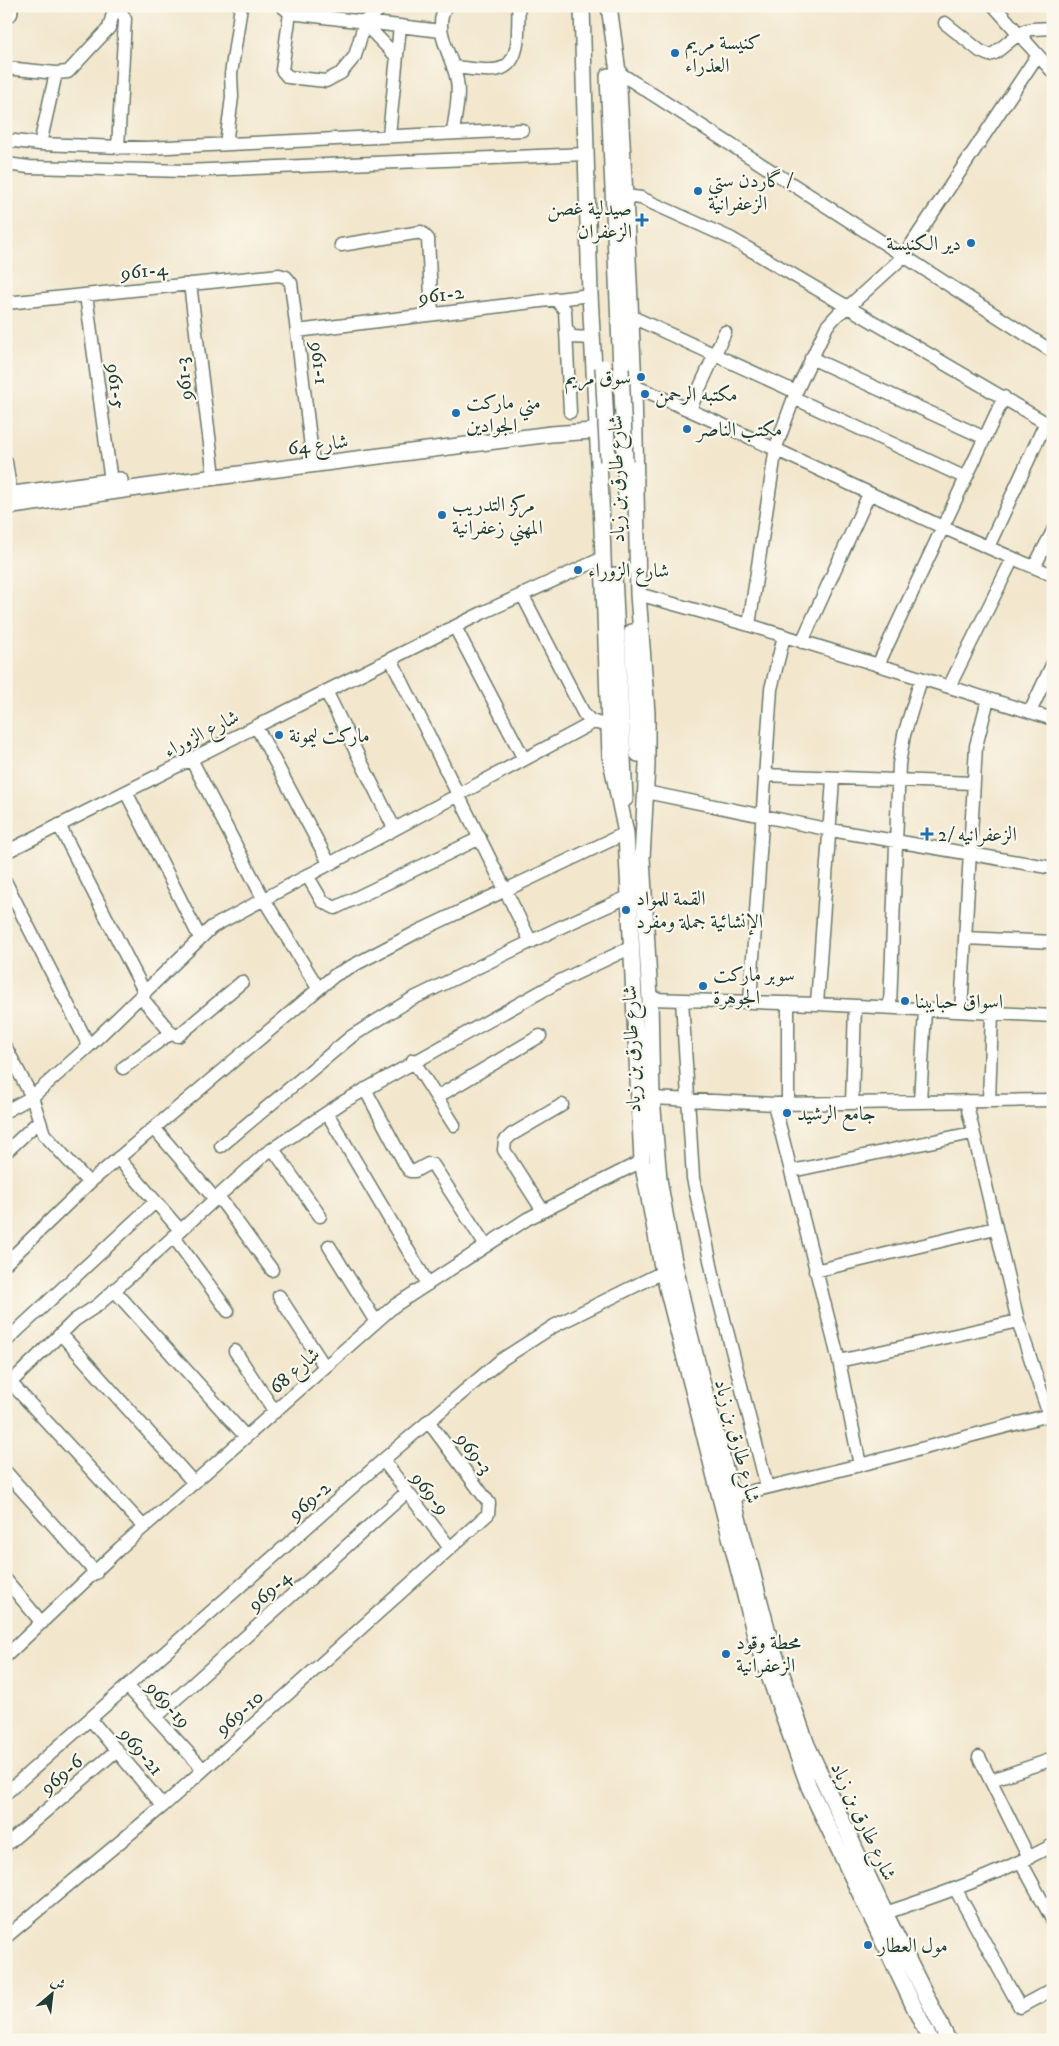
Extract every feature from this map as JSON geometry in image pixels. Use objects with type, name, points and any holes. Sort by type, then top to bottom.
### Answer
[{"type":"main road","name":"شارع طارق بن زياد","points":[[582,6],[590,295],[603,558],[602,724],[626,833],[642,1161],[663,1272],[757,1643],[810,1787],[930,2040]]},
{"type":"main road","points":[[586,6],[626,833]]},
{"type":"main road","points":[[605,6],[642,858]]},
{"type":"main road","name":"شارع طارق بن زياد","points":[[609,6],[618,72],[634,386],[638,594],[647,695],[646,792],[642,858],[650,999],[652,1098],[659,1179],[668,1237],[689,1331],[770,1640],[794,1709],[807,1745],[885,1913],[948,2040]]},
{"type":"main road","name":"شارع 64","points":[[8,499],[193,480],[541,435],[596,426],[635,423]]},
{"type":"main road","name":"شارع 64","points":[[8,499],[111,482],[542,425],[596,426]]},
{"type":"street","points":[[6,68],[56,73],[68,72],[110,28],[117,6]]},
{"type":"street","points":[[117,6],[125,19],[118,148]]},
{"type":"street","points":[[226,144],[232,97],[231,74],[241,6]]},
{"type":"street","points":[[384,6],[365,23],[355,56],[342,72],[326,81],[288,77],[282,70],[286,10],[365,23],[441,31]]},
{"type":"street","points":[[447,6],[442,16],[441,31],[458,82],[453,132]]},
{"type":"street","points":[[453,67],[491,70],[507,67],[511,63],[517,43],[518,6]]},
{"type":"street","points":[[994,6],[1026,31],[1037,56],[1053,72]]},
{"type":"street","points":[[365,23],[396,56]]},
{"type":"street","points":[[945,23],[980,51],[989,55],[995,53],[1026,31],[1053,28]]},
{"type":"street","points":[[389,135],[400,26]]},
{"type":"street","points":[[749,625],[776,447],[795,395],[827,326],[903,257],[1037,56]]},
{"type":"street","points":[[618,72],[1053,352]]},
{"type":"street","points":[[40,144],[56,73]]},
{"type":"street","points":[[6,140],[40,144],[118,148],[522,130]]},
{"type":"street","points":[[6,164],[28,167],[186,171],[586,154]]},
{"type":"street","points":[[624,196],[641,198],[730,238],[1049,424],[988,547]]},
{"type":"street","points":[[341,245],[421,232],[425,234],[428,239],[432,314]]},
{"type":"street","name":"961-4","points":[[6,303],[190,284],[279,276],[286,277]]},
{"type":"street","name":"961-1","points":[[286,277],[291,283],[312,455]]},
{"type":"street","name":"961-3","points":[[190,284],[213,468]]},
{"type":"street","name":"961-5","points":[[86,295],[111,482]]},
{"type":"street","name":"961-2","points":[[297,331],[590,295]]},
{"type":"street","points":[[555,300],[565,310],[568,331],[570,412]]},
{"type":"street","points":[[630,316],[966,478]]},
{"type":"street","points":[[568,331],[571,337],[593,338]]},
{"type":"street","points":[[690,409],[725,332]]},
{"type":"street","points":[[811,358],[985,438]]},
{"type":"street","points":[[634,386],[776,447],[870,494],[1053,575]]},
{"type":"street","points":[[878,665],[1004,397]]},
{"type":"street","points":[[6,462],[8,499]]},
{"type":"street","points":[[802,642],[870,494]]},
{"type":"street","points":[[1034,567],[1053,531]]},
{"type":"street","name":"شارع الزوراء","points":[[6,852],[522,594],[603,558]]},
{"type":"street","points":[[950,687],[1013,558]]},
{"type":"street","points":[[522,594],[584,714],[602,724]]},
{"type":"street","points":[[638,594],[749,625],[1053,719]]},
{"type":"street","points":[[455,627],[524,759]]},
{"type":"street","points":[[750,1002],[761,814],[771,689],[784,636]]},
{"type":"street","points":[[391,659],[531,942]]},
{"type":"street","points":[[1030,712],[1053,663]]},
{"type":"street","points":[[890,1008],[898,840],[899,764],[904,735],[921,678]]},
{"type":"street","points":[[326,691],[394,828]]},
{"type":"street","points":[[961,1011],[976,746],[988,699]]},
{"type":"street","points":[[6,1111],[32,1097],[143,995],[212,927],[458,793],[524,759],[602,724]]},
{"type":"street","points":[[256,726],[329,863]]},
{"type":"street","points":[[191,759],[263,898],[318,988]]},
{"type":"street","points":[[764,775],[973,783]]},
{"type":"street","points":[[817,1004],[831,830],[833,779]]},
{"type":"street","points":[[126,792],[200,938]]},
{"type":"street","points":[[646,792],[761,814],[831,830],[1053,868]]},
{"type":"street","points":[[59,825],[143,995],[172,1034],[178,1036],[242,982]]},
{"type":"street","points":[[6,1263],[89,1183],[335,975],[409,936],[626,833]]},
{"type":"street","points":[[306,875],[322,901],[335,908],[480,838]]},
{"type":"street","points":[[6,883],[89,1046]]},
{"type":"street","points":[[221,1146],[352,1036],[410,1000],[630,896]]},
{"type":"street","points":[[965,938],[1053,942]]},
{"type":"street","points":[[144,1528],[8,1384],[61,1334],[114,1290],[176,1233],[273,1149],[413,1060],[560,981],[632,947]]},
{"type":"street","points":[[650,999],[817,1004],[1053,1016]]},
{"type":"street","points":[[682,1000],[693,1178],[716,1284],[767,1488]]},
{"type":"street","points":[[788,1003],[788,1104]]},
{"type":"street","points":[[852,1103],[855,1006]]},
{"type":"street","points":[[920,1102],[925,1010]]},
{"type":"street","points":[[989,1101],[992,1013]]},
{"type":"street","points":[[123,1068],[172,1034]]},
{"type":"street","points":[[436,1097],[540,1036]]},
{"type":"street","points":[[6,1048],[32,1097],[44,1134],[89,1183]]},
{"type":"street","points":[[413,1060],[454,1125]]},
{"type":"street","points":[[365,1089],[406,1166],[410,1171],[415,1171],[428,1164],[433,1165],[486,1246]]},
{"type":"street","points":[[652,1098],[774,1104],[1053,1100]]},
{"type":"street","points":[[732,1496],[1051,1415],[1018,1321],[972,1133],[966,1101]]},
{"type":"street","points":[[774,1104],[839,1362],[860,1465]]},
{"type":"street","points":[[543,1211],[504,1150],[505,1141],[510,1135],[562,1105]]},
{"type":"street","points":[[327,1113],[428,1284]]},
{"type":"street","points":[[6,1152],[39,1121]]},
{"type":"street","points":[[154,1128],[217,1198],[272,1270]]},
{"type":"street","points":[[792,1171],[972,1133]]},
{"type":"street","points":[[273,1149],[320,1216]]},
{"type":"street","points":[[118,1158],[155,1202],[228,1311]]},
{"type":"street","name":"شارع 68","points":[[6,1656],[144,1528],[394,1306],[543,1211],[642,1161]]},
{"type":"street","points":[[6,1341],[155,1202]]},
{"type":"street","points":[[815,1271],[995,1228]]},
{"type":"street","points":[[329,1246],[376,1322]]},
{"type":"street","name":"969-2","points":[[6,1793],[91,1720],[383,1460],[508,1355],[554,1326],[663,1272]]},
{"type":"street","points":[[114,1290],[246,1437]]},
{"type":"street","points":[[279,1296],[325,1367]]},
{"type":"street","points":[[839,1362],[1018,1321]]},
{"type":"street","points":[[61,1334],[194,1483]]},
{"type":"street","points":[[236,1351],[275,1412]]},
{"type":"street","name":"969-3","points":[[428,1421],[490,1503],[490,1508]]},
{"type":"street","name":"969-9","points":[[383,1460],[450,1548]]},
{"type":"street","points":[[6,1472],[96,1573]]},
{"type":"street","name":"969-4","points":[[156,1717],[407,1492]]},
{"type":"street","name":"969-10","points":[[6,1937],[163,1806],[488,1514],[490,1508]]},
{"type":"street","points":[[6,1580],[42,1623]]},
{"type":"street","name":"969-19","points":[[127,1686],[203,1769]]},
{"type":"street","name":"969-21","points":[[91,1720],[163,1806]]},
{"type":"street","name":"969-6","points":[[6,1845],[117,1750]]},
{"type":"street","points":[[979,1757],[1053,1921]]},
{"type":"street","points":[[990,1780],[1053,1759]]},
{"type":"street","points":[[885,1913],[956,1890],[1025,1860],[1053,1845]]},
{"type":"street","points":[[956,1890],[1020,2006],[1053,1989]]},
{"type":"place","name":"كنيسة مريم العذراء","points":[[675,53]]},
{"type":"place","name":"گاردن ستي / الزعفرانية","points":[[698,191]]},
{"type":"place","name":"صيدلية غصن الزعفران","points":[[642,220]]},
{"type":"place","name":"دير الكنيسة","points":[[971,243]]},
{"type":"place","name":"سوق مريم","points":[[641,377]]},
{"type":"place","name":"مكتبه الرحمن","points":[[645,394]]},
{"type":"place","name":"مني ماركت الجوادين","points":[[456,413]]},
{"type":"place","name":"مكتب الناصر","points":[[687,429]]},
{"type":"place","name":"مركز التدريب المهني زعفرانية","points":[[442,515]]},
{"type":"place","name":"شارع الزوراء","points":[[578,570]]},
{"type":"place","name":"ماركت ليمونة","points":[[279,735]]},
{"type":"place","name":"الزعفرانيه /2","points":[[927,834]]},
{"type":"place","name":"القمة للمواد الإنشائية جملة ومفرد","points":[[626,910]]},
{"type":"place","name":"سوبر ماركت الجوهرة","points":[[703,986]]},
{"type":"place","name":"اسواق حبايبنا","points":[[905,1001]]},
{"type":"place","name":"جامع الرشيد","points":[[787,1113]]},
{"type":"place","name":"محطة وقود الزعفرانية","points":[[726,1654]]},
{"type":"place","name":"مول العطار","points":[[868,1945]]}]
